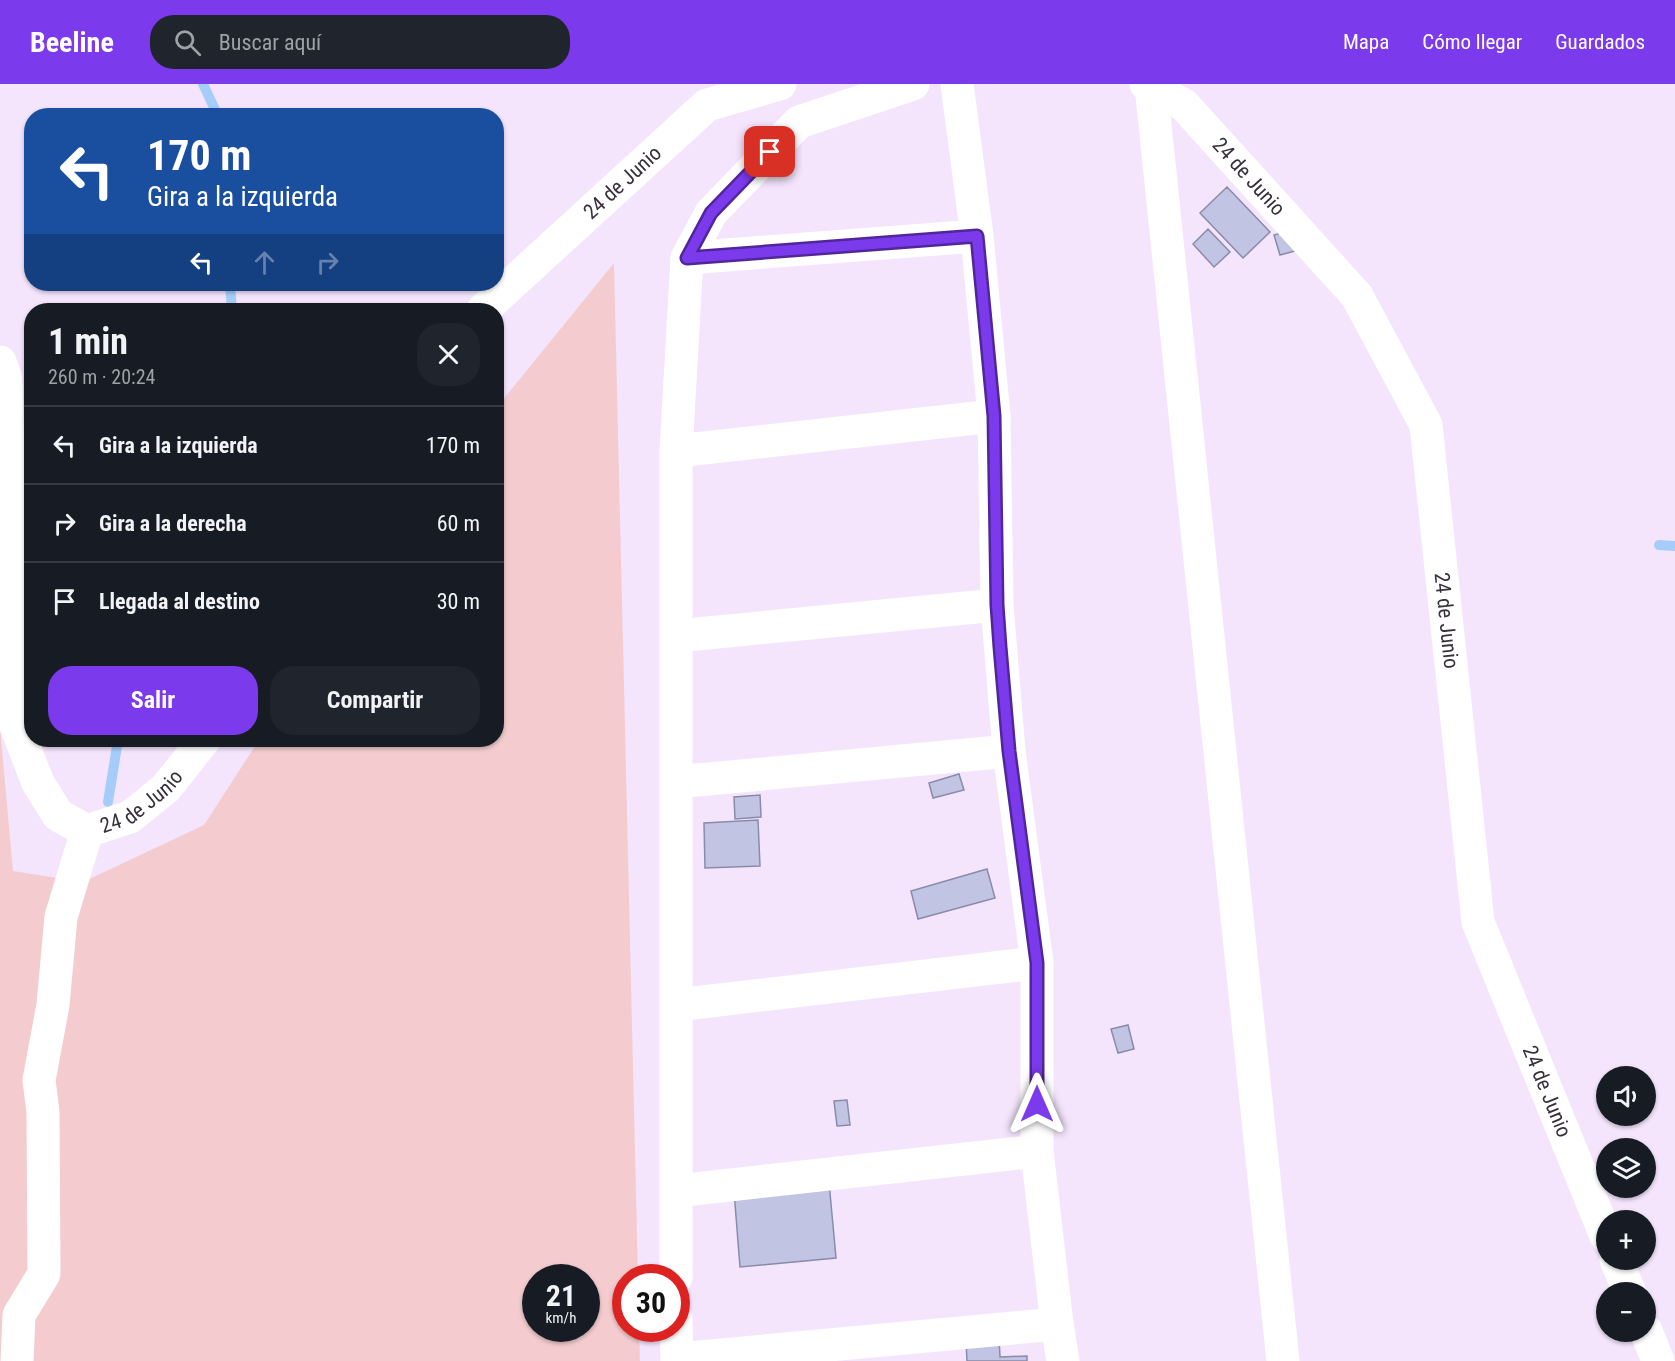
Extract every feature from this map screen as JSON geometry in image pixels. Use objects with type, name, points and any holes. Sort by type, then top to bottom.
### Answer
[{"type":"street","name":"24 de Junio","points":[[504,291],[707,105],[780,84]]},
{"type":"street","points":[[676,1264],[676,451],[687,258],[711,213],[799,122],[913,84]]},
{"type":"street","points":[[957,84],[977,236],[994,416],[997,605],[1009,751],[1037,963],[1037,1151],[1063,1361]]},
{"type":"street","name":"24 de Junio","points":[[1148,85],[1184,105],[1357,296],[1426,425],[1478,922],[1596,1211]]},
{"type":"street","points":[[1148,85],[1283,1361]]},
{"type":"street","points":[[687,258],[977,236]]},
{"type":"street","name":"24 de Junio","points":[[491,303],[504,291]]},
{"type":"street","name":"24 de Junio","points":[[0,362],[6,378],[16,726],[24,747]]},
{"type":"street","points":[[676,451],[994,416]]},
{"type":"street","points":[[676,636],[997,605]]},
{"type":"street","name":"24 de Junio","points":[[24,747],[38,783],[58,815],[87,831],[130,818],[166,788],[198,747]]},
{"type":"street","points":[[676,782],[1009,751]]},
{"type":"street","points":[[17,1361],[19,1315],[44,1274],[43,1112],[39,1080],[53,1005],[61,917],[87,831]]},
{"type":"street","points":[[676,1005],[1037,963]]},
{"type":"street","points":[[676,1191],[1037,1151]]},
{"type":"street","points":[[677,1342],[677,1360],[1057,1324]]},
{"type":"street","points":[[1650,1342],[1658,1361]]},
{"type":"shaded area","points":[[614,263],[638,1264],[612,1264],[612,1342],[639,1342],[640,1361],[0,1361],[0,727],[13,871],[83,882],[204,825],[254,747],[504,747],[504,398]]},
{"type":"building","points":[[1227,187],[1270,232],[1243,258],[1200,213]]},
{"type":"building","points":[[1208,229],[1230,252],[1214,267],[1193,244]]},
{"type":"building","points":[[1289,231],[1295,251],[1280,255],[1274,235]]},
{"type":"building","points":[[959,774],[964,790],[933,798],[929,783]]},
{"type":"building","points":[[760,795],[761,817],[735,819],[734,797]]},
{"type":"building","points":[[758,820],[760,866],[705,868],[704,823]]},
{"type":"building","points":[[987,869],[995,898],[918,919],[911,891]]},
{"type":"building","points":[[1128,1025],[1134,1049],[1118,1053],[1111,1029]]},
{"type":"building","points":[[847,1100],[850,1125],[837,1126],[834,1101]]},
{"type":"building","points":[[829,1182],[836,1258],[740,1267],[734,1191]]},
{"type":"building","points":[[999,1338],[1000,1357],[1027,1356],[1027,1361],[967,1361],[966,1341]]},
{"type":"waterway","points":[[203,84],[214,108]]},
{"type":"waterway","points":[[231,291],[231,303]]},
{"type":"waterway","points":[[1659,545],[1675,546]]},
{"type":"waterway","points":[[108,802],[117,747]]},
{"type":"route","points":[[770,152],[711,213],[687,258],[977,236],[994,416],[997,605],[1000,647],[1009,751],[1037,963],[1037,1104]]}]
